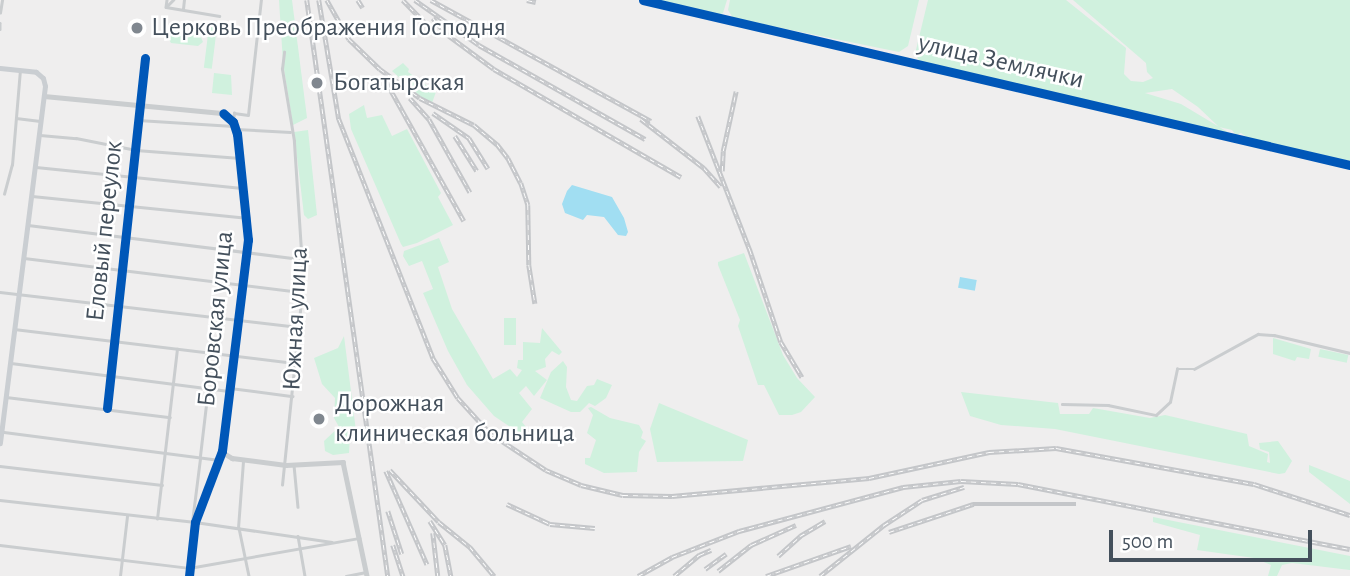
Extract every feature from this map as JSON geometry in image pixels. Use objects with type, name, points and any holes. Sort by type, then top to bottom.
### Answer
[{"type":"main road","points":[[0,68],[32,71],[44,79],[40,135],[0,443]]},
{"type":"street","points":[[0,14],[2,0]]},
{"type":"street","points":[[166,7],[167,0]]},
{"type":"street","points":[[166,7],[173,0]]},
{"type":"street","points":[[183,9],[184,0]]},
{"type":"street","points":[[44,96],[248,115],[261,0]]},
{"type":"street","name":"улица Землячки","points":[[643,0],[1350,165]]},
{"type":"street","points":[[166,7],[219,16]]},
{"type":"street","points":[[0,23],[0,29]]},
{"type":"street","name":"Южная улица","points":[[282,485],[282,469],[286,466],[303,259],[294,141],[290,132],[282,69],[284,52]]},
{"type":"street","name":"Еловый переулок","points":[[107,408],[145,58]]},
{"type":"street","points":[[5,194],[12,165],[20,70]]},
{"type":"street","points":[[223,113],[235,125]]},
{"type":"street","name":"Боровская улица","points":[[188,576],[194,522],[222,451],[247,254],[247,218],[234,113]]},
{"type":"street","points":[[16,118],[41,121]]},
{"type":"street","points":[[138,120],[235,125],[290,132]]},
{"type":"street","points":[[40,135],[76,138],[136,150],[240,158]]},
{"type":"street","points":[[36,167],[244,188]]},
{"type":"street","points":[[32,196],[247,218]]},
{"type":"street","points":[[28,225],[303,259]]},
{"type":"street","points":[[24,258],[243,287],[302,292]]},
{"type":"street","points":[[0,292],[297,327]]},
{"type":"street","points":[[14,329],[294,363]]},
{"type":"street","points":[[1062,404],[1108,405],[1156,415],[1170,402],[1177,369],[1194,369],[1258,334],[1274,335],[1350,353]]},
{"type":"street","points":[[157,519],[177,349]]},
{"type":"street","points":[[8,366],[110,374],[292,396]]},
{"type":"street","points":[[194,522],[208,387]]},
{"type":"street","points":[[6,397],[170,417]]},
{"type":"street","points":[[1,432],[166,451],[219,460]]},
{"type":"street","points":[[222,451],[230,458],[286,466],[343,462],[367,574],[346,576]]},
{"type":"street","points":[[243,460],[238,528],[248,576]]},
{"type":"street","points":[[294,465],[298,507]]},
{"type":"street","points":[[0,466],[162,485]]},
{"type":"street","points":[[0,500],[194,522],[336,543]]},
{"type":"street","points":[[120,576],[127,516]]},
{"type":"street","points":[[298,536],[305,576]]},
{"type":"street","points":[[0,545],[189,568],[359,538]]},
{"type":"green space","points":[[279,0],[292,0],[307,118],[293,125],[283,63]]},
{"type":"green space","points":[[657,0],[727,0],[723,13],[719,15]]},
{"type":"green space","points":[[730,0],[919,0],[908,46],[899,52],[733,18],[728,10]]},
{"type":"green space","points":[[928,0],[1066,0],[1126,48],[1124,74],[1131,81],[1143,82],[1153,78],[1147,72],[1146,63],[1073,0],[1350,0],[1350,161],[1249,139],[1241,133],[1236,135],[1232,130],[1220,127],[1231,134],[920,62],[915,54]],"holes":[[[1172,89],[1198,107],[1218,126],[1181,104],[1145,93]]]},
{"type":"green space","points":[[209,26],[217,27],[212,69],[204,68]]},
{"type":"green space","points":[[173,30],[199,33],[203,42],[198,46],[171,43],[167,36]]},
{"type":"green space","points":[[403,63],[409,69],[408,72],[436,92],[432,103],[421,97],[392,71]]},
{"type":"green space","points":[[214,73],[231,75],[232,95],[212,93]]},
{"type":"green space","points":[[364,105],[367,118],[382,115],[392,136],[407,129],[441,193],[438,197],[453,225],[403,247],[351,129],[349,114]]},
{"type":"green space","points":[[308,130],[317,215],[308,219],[304,215],[294,132]]},
{"type":"green space","points":[[439,238],[449,262],[438,267],[452,309],[493,379],[510,369],[517,377],[522,370],[517,368],[518,360],[523,360],[523,342],[540,343],[542,328],[562,352],[559,355],[552,351],[545,359],[546,367],[535,371],[547,380],[534,396],[526,386],[519,393],[532,409],[522,422],[526,427],[522,435],[494,416],[467,385],[448,351],[423,293],[433,289],[422,261],[409,266],[403,256],[404,251]]},
{"type":"green space","points":[[744,253],[783,355],[797,378],[815,397],[801,412],[792,415],[779,415],[764,385],[758,385],[738,326],[740,320],[718,265],[718,262]]},
{"type":"green space","points":[[504,318],[516,318],[516,345],[504,345]]},
{"type":"green space","points":[[344,336],[356,431],[350,436],[349,453],[333,455],[325,451],[324,441],[339,427],[334,418],[335,398],[322,384],[314,358],[338,348]]},
{"type":"green space","points":[[1273,338],[1311,349],[1309,359],[1297,357],[1295,361],[1273,354]]},
{"type":"green space","points":[[1320,349],[1348,355],[1347,363],[1318,357]]},
{"type":"green space","points":[[563,361],[567,367],[566,387],[571,400],[577,401],[587,386],[594,385],[597,379],[612,385],[606,398],[595,406],[589,403],[580,412],[571,412],[540,398],[551,372]]},
{"type":"green space","points":[[961,392],[1058,403],[1060,414],[1089,414],[1093,408],[1150,418],[1165,415],[1247,434],[1249,446],[1268,454],[1267,462],[1270,463],[1269,452],[1260,449],[1259,443],[1278,441],[1292,461],[1285,473],[1279,474],[1055,429],[1001,425],[970,416]]},
{"type":"green space","points":[[659,403],[748,440],[743,461],[657,462],[650,429]]},
{"type":"green space","points":[[591,407],[610,418],[639,425],[643,432],[641,438],[646,441],[639,452],[637,472],[604,473],[585,464],[585,458],[590,458],[596,440],[587,433],[593,415],[588,408]]},
{"type":"green space","points":[[1309,465],[1350,481],[1350,504],[1309,472]]},
{"type":"green space","points":[[1153,517],[1350,556],[1350,570],[1292,563],[1282,565],[1277,576],[1268,576],[1271,565],[1254,558],[1197,550],[1200,535],[1153,522]]},
{"type":"water","points":[[572,185],[612,197],[624,218],[628,232],[626,236],[618,235],[604,217],[587,215],[583,220],[565,213],[562,204]]},
{"type":"water","points":[[960,277],[977,280],[975,291],[958,288]]},
{"type":"railway","points":[[307,0],[388,576]]},
{"type":"railway","points":[[319,0],[339,119],[433,358],[458,398],[490,433],[546,470],[581,485],[623,495],[672,496],[869,478],[989,452],[1056,448],[1254,484],[1350,515]]},
{"type":"railway","points":[[327,0],[349,39],[380,69],[420,98],[474,125],[497,144],[508,158],[521,183],[528,205],[529,265],[535,304]]},
{"type":"railway","points":[[358,0],[363,8]]},
{"type":"railway","points":[[403,0],[437,35]]},
{"type":"railway","points":[[415,0],[479,45],[645,139]]},
{"type":"railway","points":[[431,0],[651,121]]},
{"type":"railway","points":[[527,0],[536,2]]},
{"type":"railway","points":[[433,18],[448,35],[494,69],[681,177]]},
{"type":"railway","points":[[383,76],[464,221]]},
{"type":"railway","points":[[722,171],[723,151],[736,91]]},
{"type":"railway","points":[[410,98],[429,119],[470,192]]},
{"type":"railway","points":[[433,113],[469,138],[488,168]]},
{"type":"railway","points":[[698,116],[750,250],[781,342],[802,377]]},
{"type":"railway","points":[[641,119],[704,168],[721,187]]},
{"type":"railway","points":[[455,136],[477,171]]},
{"type":"railway","points":[[390,470],[439,522],[470,547],[494,576]]},
{"type":"railway","points":[[386,471],[427,564]]},
{"type":"railway","points":[[638,576],[672,557],[739,531],[903,487],[961,481],[1018,484],[1350,549]]},
{"type":"railway","points":[[820,576],[884,525],[922,500],[964,487]]},
{"type":"railway","points":[[507,504],[550,524],[595,528]]},
{"type":"railway","points":[[889,532],[973,504],[1076,504]]},
{"type":"railway","points":[[388,511],[402,554]]},
{"type":"railway","points":[[430,521],[445,545],[451,576]]},
{"type":"railway","points":[[778,556],[800,536],[825,521]]},
{"type":"railway","points":[[718,571],[751,545],[796,525]]},
{"type":"railway","points":[[433,533],[438,576]]},
{"type":"railway","points":[[393,545],[403,576]]},
{"type":"railway","points":[[766,576],[851,546]]},
{"type":"railway","points":[[674,576],[699,555],[711,550]]},
{"type":"railway","points":[[705,569],[726,554]]},
{"type":"cycle path","points":[[643,0],[1350,165]]},
{"type":"cycle path","points":[[107,408],[145,58]]},
{"type":"cycle path","points":[[189,576],[195,522],[222,451],[248,240],[237,134],[233,122],[223,113]]},
{"type":"place","name":"Церковь Преображения Господня","points":[[137,28]]},
{"type":"place","name":"Богатырская","points":[[317,83]]},
{"type":"place","name":"Дорожная клиническая больница","points":[[319,419]]}]
